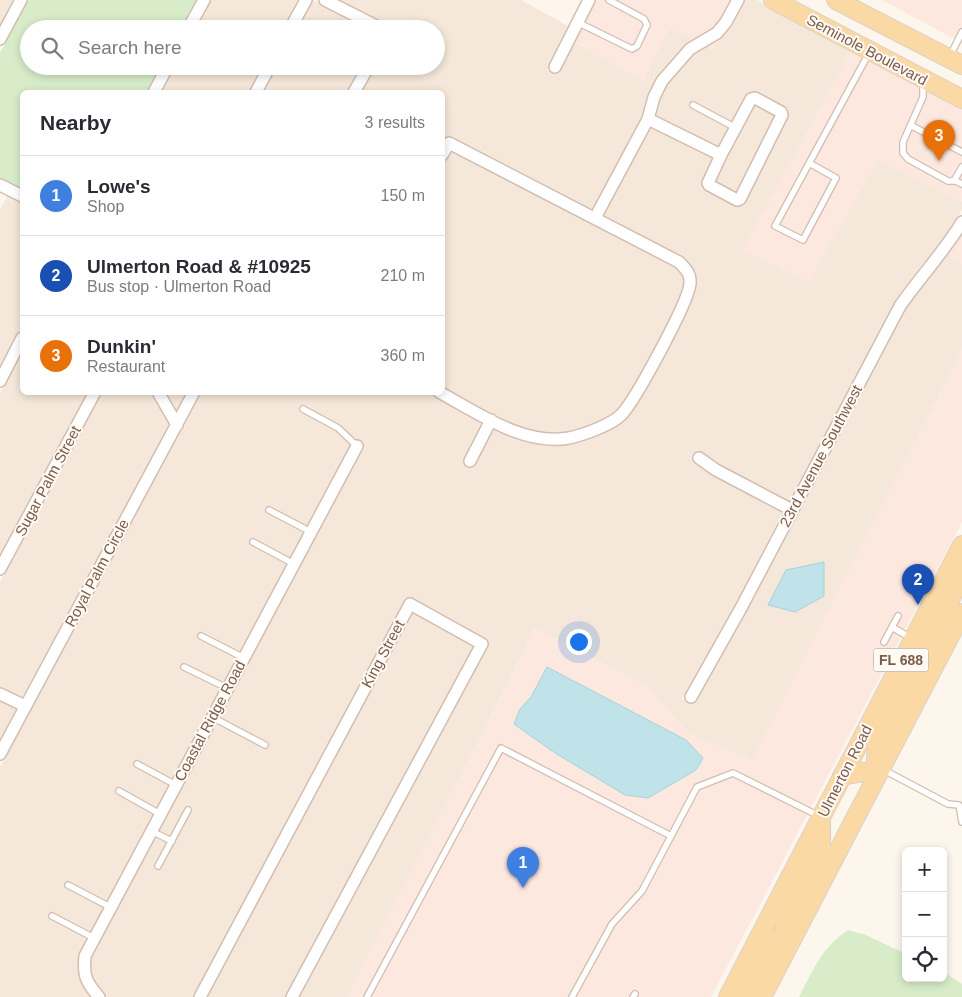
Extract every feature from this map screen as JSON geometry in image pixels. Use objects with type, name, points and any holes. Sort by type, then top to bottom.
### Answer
[{"type":"main road","name":"Seminole Boulevard","points":[[773,0],[962,99]]},
{"type":"main road","name":"Seminole Boulevard","points":[[836,0],[955,61]]},
{"type":"main road","name":"Ulmerton Road","points":[[728,997],[962,545]]},
{"type":"main road","points":[[842,776],[880,768],[876,758],[878,741],[956,588],[962,563]]},
{"type":"main road","name":"Ulmerton Road","points":[[762,997],[962,613]]},
{"type":"main road","points":[[775,973],[778,949],[788,918],[821,855],[821,817]]},
{"type":"main road","points":[[745,997],[762,962],[768,921]]},
{"type":"street","points":[[0,39],[21,0]]},
{"type":"street","points":[[193,20],[204,0]]},
{"type":"street","points":[[295,20],[306,0]]},
{"type":"street","points":[[325,0],[364,20]]},
{"type":"street","points":[[555,67],[590,0]]},
{"type":"street","points":[[595,218],[648,119],[654,97],[662,81],[690,48],[717,33],[726,22],[738,0]]},
{"type":"street","points":[[155,90],[163,75]]},
{"type":"street","points":[[257,90],[265,75]]},
{"type":"street","points":[[355,90],[363,75]]},
{"type":"street","points":[[755,98],[781,112],[782,115],[740,199],[737,200],[708,183],[721,155],[751,99],[755,98]]},
{"type":"street","points":[[648,119],[721,155]]},
{"type":"street","points":[[445,150],[449,143],[680,262],[689,272],[690,285],[682,308],[632,402],[620,417],[603,426],[569,438],[535,438],[502,426],[445,395]]},
{"type":"street","points":[[2,189],[20,195]]},
{"type":"street","name":"23rd Avenue Southwest","points":[[691,697],[741,608],[900,306],[950,241],[962,222]]},
{"type":"street","points":[[0,380],[20,342]]},
{"type":"street","name":"Sugar Palm Street","points":[[0,569],[93,395]]},
{"type":"street","points":[[160,395],[177,424]]},
{"type":"street","name":"Royal Palm Circle","points":[[0,754],[192,395]]},
{"type":"street","points":[[470,462],[491,420]]},
{"type":"street","name":"Coastal Ridge Road","points":[[99,997],[88,984],[83,972],[84,956],[357,446]]},
{"type":"street","points":[[700,458],[716,470],[792,510]]},
{"type":"street","name":"King Street","points":[[200,997],[410,604],[482,644],[292,997]]},
{"type":"street","points":[[0,694],[25,706]]},
{"type":"lane","points":[[577,22],[632,49],[637,46],[647,25],[644,19],[609,0]]},
{"type":"lane","points":[[955,61],[962,32]]},
{"type":"lane","points":[[809,163],[836,178],[803,240],[775,226],[809,163],[870,51]]},
{"type":"lane","points":[[923,79],[923,97],[902,145],[902,153],[948,181],[959,182]]},
{"type":"lane","points":[[692,105],[736,128]]},
{"type":"lane","points":[[911,124],[962,152]]},
{"type":"lane","points":[[959,182],[956,179],[962,167]]},
{"type":"lane","points":[[303,409],[338,428],[357,446]]},
{"type":"lane","points":[[269,510],[311,532]]},
{"type":"lane","points":[[253,542],[294,564]]},
{"type":"lane","points":[[884,642],[898,616]]},
{"type":"lane","points":[[892,627],[913,639]]},
{"type":"lane","points":[[201,636],[244,658]]},
{"type":"lane","points":[[184,667],[228,688]]},
{"type":"lane","points":[[212,717],[265,745]]},
{"type":"lane","points":[[367,997],[500,748],[671,836]]},
{"type":"lane","points":[[136,764],[176,784]]},
{"type":"lane","points":[[880,768],[948,804],[959,805],[962,822]]},
{"type":"lane","points":[[581,997],[573,995],[612,924],[642,891],[697,787],[733,773],[821,817]]},
{"type":"lane","points":[[119,791],[160,814]]},
{"type":"lane","points":[[158,866],[188,810]]},
{"type":"lane","points":[[151,831],[172,841]]},
{"type":"lane","points":[[68,885],[110,908]]},
{"type":"lane","points":[[52,916],[94,938]]},
{"type":"shaded area","points":[[0,0],[14,0],[0,26]]},
{"type":"shaded area","points":[[211,0],[298,0],[288,20],[201,20]]},
{"type":"shaded area","points":[[313,0],[352,20],[303,20]]},
{"type":"shaded area","points":[[337,0],[521,0],[568,26],[547,70],[558,75],[574,42],[643,80],[670,27],[713,49],[745,0],[757,0],[849,48],[844,63],[808,282],[878,159],[962,201],[962,210],[945,237],[915,274],[895,303],[789,502],[719,466],[698,450],[691,458],[713,475],[783,512],[735,605],[682,699],[693,705],[747,611],[906,309],[947,255],[962,263],[962,349],[753,761],[689,734],[646,686],[535,628],[348,997],[300,997],[488,647],[485,639],[412,600],[404,601],[193,997],[0,997],[0,767],[182,429],[185,427],[184,425],[200,395],[445,395],[445,90],[363,90],[371,75],[445,75],[445,20],[376,20]]},
{"type":"shaded area","points":[[597,0],[745,0],[713,49],[670,27],[643,80],[574,42]]},
{"type":"shaded area","points":[[882,0],[962,0],[962,43]]},
{"type":"shaded area","points":[[849,48],[962,107],[962,201],[878,159],[808,282],[743,250],[844,63]]},
{"type":"shaded area","points":[[171,75],[258,75],[250,90],[163,90]]},
{"type":"shaded area","points":[[272,75],[356,75],[348,90],[264,90]]},
{"type":"shaded area","points":[[8,195],[20,202],[20,329],[0,367],[0,209]]},
{"type":"shaded area","points":[[962,235],[962,263],[947,255]]},
{"type":"shaded area","points":[[962,349],[962,522],[711,997],[348,997],[535,628],[646,686],[689,734],[753,761]],"holes":[[[547,668],[625,795],[555,753],[514,724],[520,709],[531,697]]]},
{"type":"shaded area","points":[[20,356],[20,395],[87,395],[0,555],[0,394]]},
{"type":"shaded area","points":[[101,395],[152,395],[170,424],[22,698],[0,687],[0,582]]},
{"type":"shaded area","points":[[166,395],[186,395],[176,412]]},
{"type":"shaded area","points":[[413,613],[474,646],[285,997],[207,997]]},
{"type":"shaded area","points":[[0,700],[17,708],[0,740]]},
{"type":"green space","points":[[28,0],[196,0],[186,20],[20,20],[20,75],[156,75],[148,90],[20,90],[20,189],[0,179],[0,53]]},
{"type":"green space","points":[[848,930],[866,935],[902,952],[902,982],[947,982],[947,975],[962,984],[962,997],[799,997],[814,968],[831,944]]},
{"type":"water","points":[[824,562],[824,596],[795,612],[768,605],[786,570]]},
{"type":"water","points":[[547,667],[686,740],[703,758],[696,770],[648,798],[625,795],[555,753],[514,724],[520,709],[531,697]]},
{"type":"place","name":"Dunkin'","points":[[939,161]]},
{"type":"place","name":"Ulmerton Road & #10925","points":[[918,605]]},
{"type":"place","name":"Lowe's","points":[[523,888]]}]
